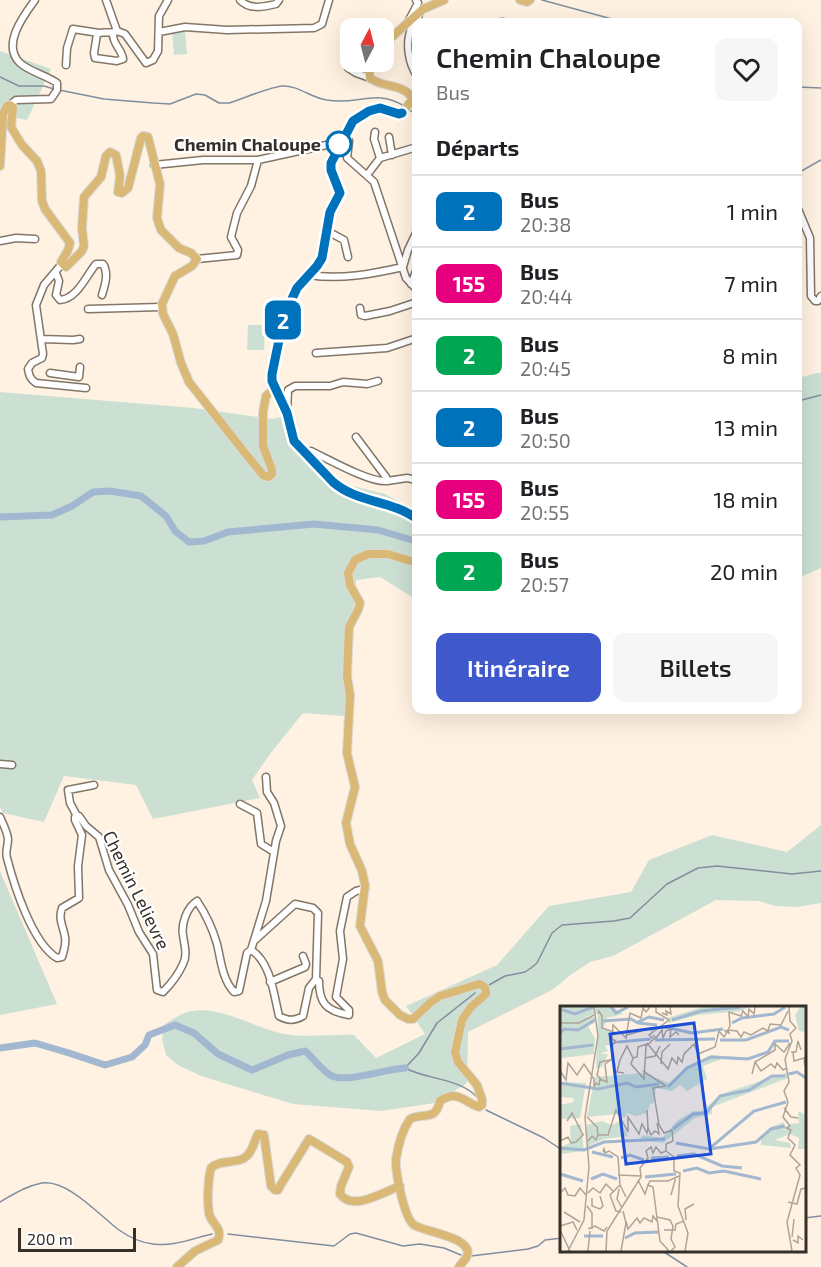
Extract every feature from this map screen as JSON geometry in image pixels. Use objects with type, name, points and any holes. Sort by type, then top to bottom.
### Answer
[{"type":"main road","points":[[412,18],[430,4],[444,0]]},
{"type":"main road","points":[[520,0],[527,2],[530,0]]},
{"type":"main road","points":[[394,35],[412,18]]},
{"type":"main road","points":[[369,72],[370,78],[374,81],[406,91],[412,98],[411,103],[399,114],[384,108],[369,111],[355,118],[339,145],[331,167],[340,196],[330,212],[322,258],[297,288],[284,316],[272,381],[287,413],[294,441],[304,454],[340,488],[374,502],[399,508],[412,516]]},
{"type":"main road","points":[[0,166],[3,114],[10,105],[13,107],[12,127],[22,145],[37,161],[41,171],[42,201],[45,209],[70,243],[61,265],[66,267],[84,246],[82,228],[84,196],[101,177],[108,153],[113,152],[116,155],[120,193],[128,188],[140,141],[143,136],[148,137],[160,184],[158,218],[161,231],[178,248],[191,253],[197,260],[175,276],[161,307],[163,314],[173,334],[189,382],[263,475],[268,477],[272,474],[272,470],[263,446],[264,403],[266,396],[275,388]]},
{"type":"main road","points":[[412,561],[388,554],[368,554],[355,560],[348,573],[350,585],[360,603],[349,627],[347,676],[350,695],[347,753],[355,787],[346,823],[350,844],[362,871],[365,889],[360,926],[378,961],[382,992],[391,1008],[400,1015],[413,1019],[431,1002],[452,992],[479,984],[486,989],[486,994],[471,1007],[462,1020],[455,1052],[458,1062],[477,1085],[482,1105],[479,1107],[465,1098],[452,1096],[440,1101],[438,1110],[433,1114],[410,1119],[396,1159],[408,1218],[412,1223],[464,1244],[468,1255],[459,1267]]},
{"type":"main road","points":[[177,1267],[195,1251],[218,1240],[220,1235],[220,1230],[210,1217],[209,1210],[211,1168],[219,1163],[243,1159],[250,1152],[258,1134],[264,1135],[271,1186],[275,1190],[280,1186],[309,1139],[347,1162],[349,1167],[340,1194],[345,1200],[360,1201],[400,1186]]},
{"type":"street","points":[[10,105],[16,99],[51,99],[57,86],[20,63],[13,52],[13,41],[19,24],[35,0]]},
{"type":"street","points":[[99,33],[96,36],[95,58],[121,61],[122,52],[115,44],[115,32],[106,0]]},
{"type":"street","points":[[66,65],[73,28],[99,33],[125,34],[146,63],[153,60],[158,51],[159,16],[168,0]]},
{"type":"street","points":[[240,0],[244,4],[257,7],[276,4],[279,0]]},
{"type":"street","points":[[159,32],[185,27],[226,30],[318,27],[322,24],[329,0]]},
{"type":"street","points":[[409,21],[418,3],[416,0]]},
{"type":"street","points":[[419,12],[419,18]]},
{"type":"street","points":[[412,28],[408,54],[412,68]]},
{"type":"street","points":[[354,72],[370,78]]},
{"type":"street","points":[[375,132],[374,139],[380,158]]},
{"type":"street","points":[[345,135],[348,141],[347,158],[367,174],[377,190],[406,278],[411,284]]},
{"type":"street","points":[[389,137],[392,155]]},
{"type":"street","points":[[154,165],[202,160],[258,160],[331,144],[339,145]]},
{"type":"street","points":[[367,174],[380,158],[412,149]]},
{"type":"street","points":[[197,260],[237,255],[238,250],[231,237],[237,213],[251,186],[258,160]]},
{"type":"street","points":[[802,219],[810,238],[811,296],[815,301],[818,301],[821,296]]},
{"type":"street","points":[[327,231],[344,240],[348,256]]},
{"type":"street","points":[[0,241],[16,238],[35,239]]},
{"type":"street","points":[[403,267],[412,242]]},
{"type":"street","points":[[56,273],[59,281],[56,295],[60,300],[65,300],[76,292],[96,264],[103,264],[106,276],[102,295]]},
{"type":"street","points":[[61,265],[44,285],[36,305],[43,357],[29,367],[30,378],[36,383],[86,388]]},
{"type":"street","points":[[309,275],[330,278],[403,267]]},
{"type":"street","points":[[360,308],[361,315],[365,316],[412,304]]},
{"type":"street","points":[[88,309],[161,307]]},
{"type":"street","points":[[41,339],[80,339]]},
{"type":"street","points":[[316,353],[387,348],[412,340]]},
{"type":"street","points":[[50,373],[79,377],[80,367]]},
{"type":"street","points":[[57,386],[58,374]]},
{"type":"street","points":[[287,413],[288,390],[295,386],[330,386],[343,382],[367,384],[378,381]]},
{"type":"street","points":[[356,437],[387,481]]},
{"type":"street","points":[[304,454],[311,451],[381,482],[412,479]]},
{"type":"street","points":[[0,764],[12,765]]},
{"type":"street","points":[[266,777],[267,792],[276,808],[281,826],[266,901],[251,950],[259,957],[270,982],[279,1016],[292,1021],[303,1016],[309,988],[316,979]]},
{"type":"street","points":[[77,816],[70,803],[68,790],[94,785]]},
{"type":"street","points":[[240,804],[257,813],[261,844],[274,852]]},
{"type":"street","name":"Chemin Lelievre","points":[[0,817],[8,837],[6,855],[26,916],[43,944],[57,958],[62,957],[65,938],[59,921],[60,911],[64,905],[73,903],[79,898],[78,866],[82,835],[75,820],[77,816],[82,817],[86,826],[99,837],[102,843],[109,870],[155,960],[157,990],[164,992],[184,963],[186,946],[183,927],[190,906],[197,901],[215,938],[221,965],[234,992],[239,991],[247,953],[251,950]]},
{"type":"street","points":[[253,942],[295,904],[299,903],[313,908],[318,913],[316,979],[319,981],[319,995],[328,1008],[349,1015],[350,1010],[336,997],[343,959],[340,931],[347,897],[356,891],[365,889]]},
{"type":"street","points":[[270,982],[305,967],[303,956]]},
{"type":"green space","points":[[185,31],[187,54],[174,55],[172,32]]},
{"type":"green space","points":[[0,51],[51,69],[27,120],[0,114]]},
{"type":"green space","points":[[248,325],[265,325],[264,350],[247,350]]},
{"type":"green space","points":[[821,373],[821,568],[802,576],[802,377]]},
{"type":"green space","points":[[0,392],[194,408],[273,419],[292,414],[292,421],[308,451],[340,483],[385,494],[412,508],[412,597],[380,577],[356,580],[344,716],[303,713],[252,780],[260,798],[153,819],[136,785],[64,776],[44,822],[3,813],[0,807]]},
{"type":"green space","points":[[821,825],[821,903],[797,907],[775,906],[759,901],[716,900],[613,956],[590,962],[552,990],[468,1032],[467,1083],[435,1103],[381,1111],[293,1104],[201,1076],[178,1065],[166,1055],[162,1039],[164,1025],[180,1015],[206,1010],[232,1016],[284,1034],[354,1035],[376,1058],[425,1034],[406,1006],[497,965],[549,906],[631,892],[649,860],[712,835],[787,852]]},
{"type":"green space","points":[[0,871],[57,1004],[0,1015]]},
{"type":"waterway","points":[[542,0],[608,18]]},
{"type":"waterway","points":[[0,77],[19,86],[44,86],[54,89]]},
{"type":"waterway","points":[[59,90],[104,99],[170,104],[196,94],[205,95],[219,103],[229,103],[270,89],[288,86],[327,100],[384,98],[404,106]]},
{"type":"waterway","points":[[802,87],[821,88]]},
{"type":"waterway","points":[[408,109],[412,112]]},
{"type":"waterway","points":[[802,171],[821,160]]},
{"type":"waterway","points":[[802,400],[821,395]]},
{"type":"waterway","points":[[0,517],[52,515],[72,506],[93,492],[110,491],[141,496],[166,516],[175,531],[189,542],[204,541],[228,532],[314,524],[378,530],[412,540]]},
{"type":"waterway","points":[[489,985],[505,976],[525,972],[531,968],[537,963],[552,933],[562,925],[630,918],[667,884],[698,868],[717,866],[792,874],[821,871]]},
{"type":"waterway","points":[[475,993],[437,1023],[419,1053],[405,1068],[461,1086],[477,1097]]},
{"type":"waterway","points":[[0,1048],[35,1043],[105,1065],[132,1057],[145,1045],[149,1035],[175,1025],[194,1033],[218,1054],[252,1070],[288,1055],[305,1051],[327,1073],[337,1077],[355,1077],[405,1068]]},
{"type":"waterway","points":[[486,1110],[544,1138],[560,1149]]},
{"type":"waterway","points":[[0,1202],[31,1186],[52,1183],[84,1200],[119,1230],[144,1242],[161,1245],[212,1234]]},
{"type":"waterway","points":[[806,1218],[821,1216]]},
{"type":"waterway","points":[[228,1234],[334,1246],[350,1234],[356,1233],[403,1246],[420,1244],[444,1248],[461,1255]]},
{"type":"waterway","points":[[471,1256],[528,1249],[538,1246],[545,1240],[560,1238]]},
{"type":"waterway","points":[[664,1252],[687,1267]]},
{"type":"bus line","name":"2","points":[[402,113],[380,108],[355,118],[334,154],[331,167],[340,189],[340,196],[328,219],[324,253],[317,266],[297,288],[284,316],[272,381],[287,413],[294,441],[333,482],[357,496],[390,505],[412,515]]},
{"type":"place","name":"Chemin Chaloupe","points":[[339,144]]}]
